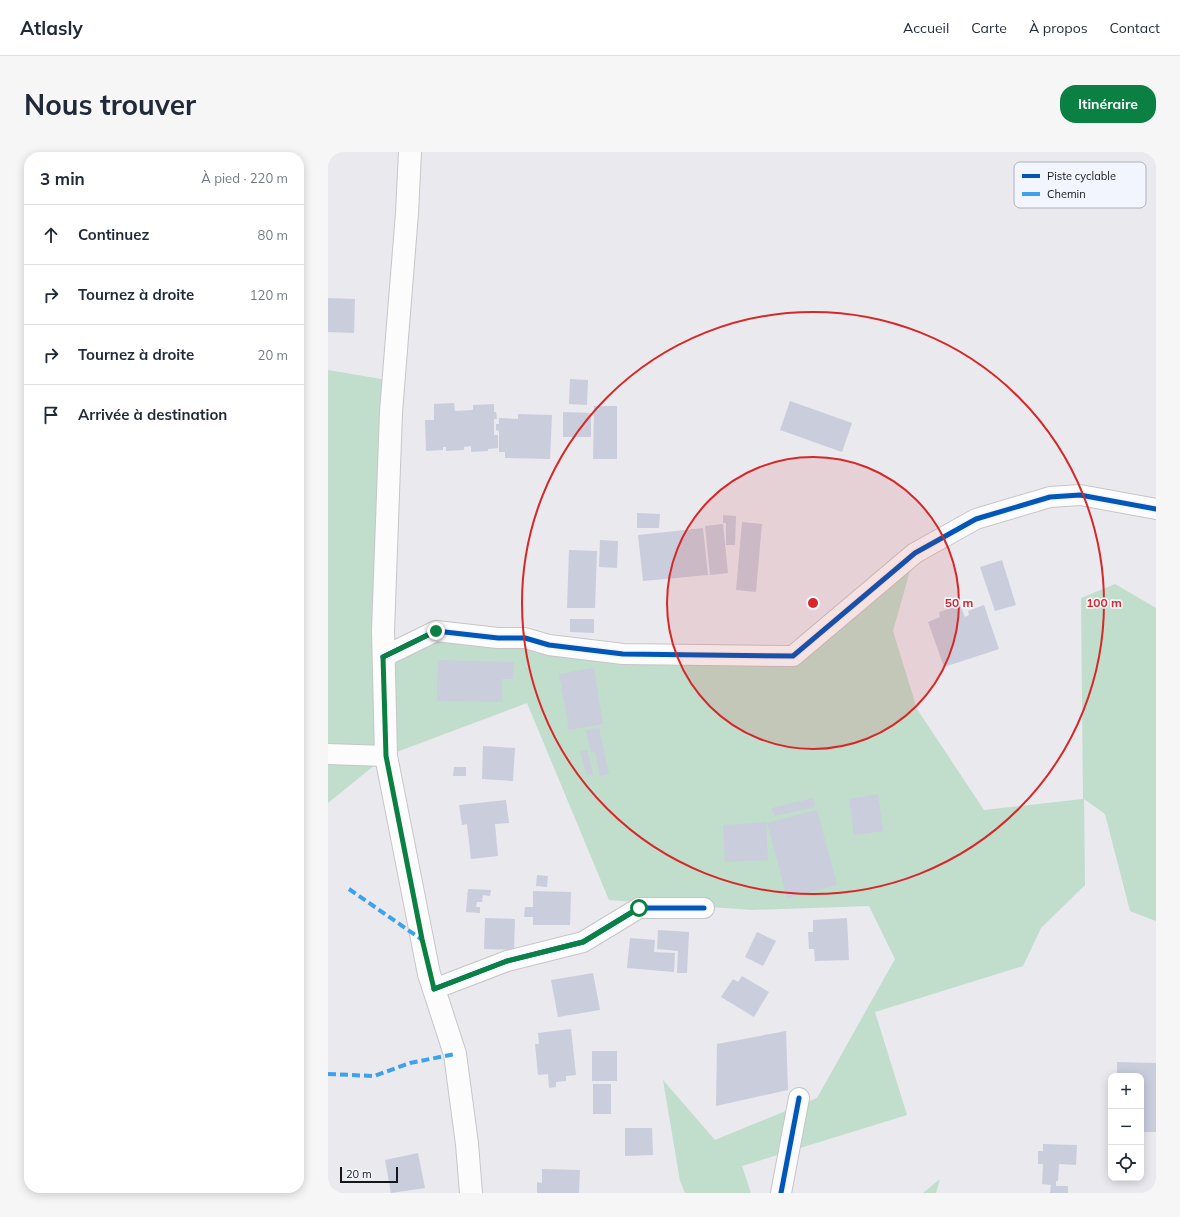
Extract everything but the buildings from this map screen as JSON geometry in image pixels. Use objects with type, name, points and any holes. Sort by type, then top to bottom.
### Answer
[{"type":"main road","points":[[410,152],[407,213],[391,412],[383,624],[386,756],[422,939],[434,989],[455,1054],[467,1144],[471,1193]]},
{"type":"street","points":[[383,657],[436,631],[498,638],[525,638],[549,646],[624,654],[793,656],[915,553],[976,519],[1050,497],[1080,495],[1156,509]]},
{"type":"street","points":[[328,754],[386,756]]},
{"type":"street","points":[[434,989],[507,961],[583,942],[639,908],[704,908]]},
{"type":"street","points":[[781,1193],[799,1098]]},
{"type":"green space","points":[[328,370],[393,381],[383,657],[436,631],[793,656],[915,553],[893,631],[917,709],[984,810],[1083,799],[1081,598],[1115,584],[1156,608],[1156,921],[1130,911],[1105,814],[1084,799],[1085,885],[1041,928],[1023,966],[875,1012],[907,1115],[742,1166],[751,1193],[685,1193],[680,1181],[663,1080],[715,1140],[817,1098],[895,959],[869,906],[753,910],[609,900],[527,703],[386,756],[328,803]]},
{"type":"green space","points":[[940,1179],[936,1193],[923,1193]]},
{"type":"marked path","points":[[349,889],[421,939]]},
{"type":"marked path","points":[[328,1074],[374,1076],[410,1063],[455,1054]]},
{"type":"cycle path","points":[[383,657],[436,631],[498,638],[525,638],[549,645],[623,654],[793,656],[915,553],[976,519],[1050,497],[1080,495],[1156,509]]},
{"type":"cycle path","points":[[434,989],[507,961],[583,942],[639,908],[704,908]]},
{"type":"cycle path","points":[[781,1193],[799,1098]]},
{"type":"route","points":[[436,631],[383,657],[386,756],[429,974],[434,989],[507,961],[583,942],[639,908]]}]
